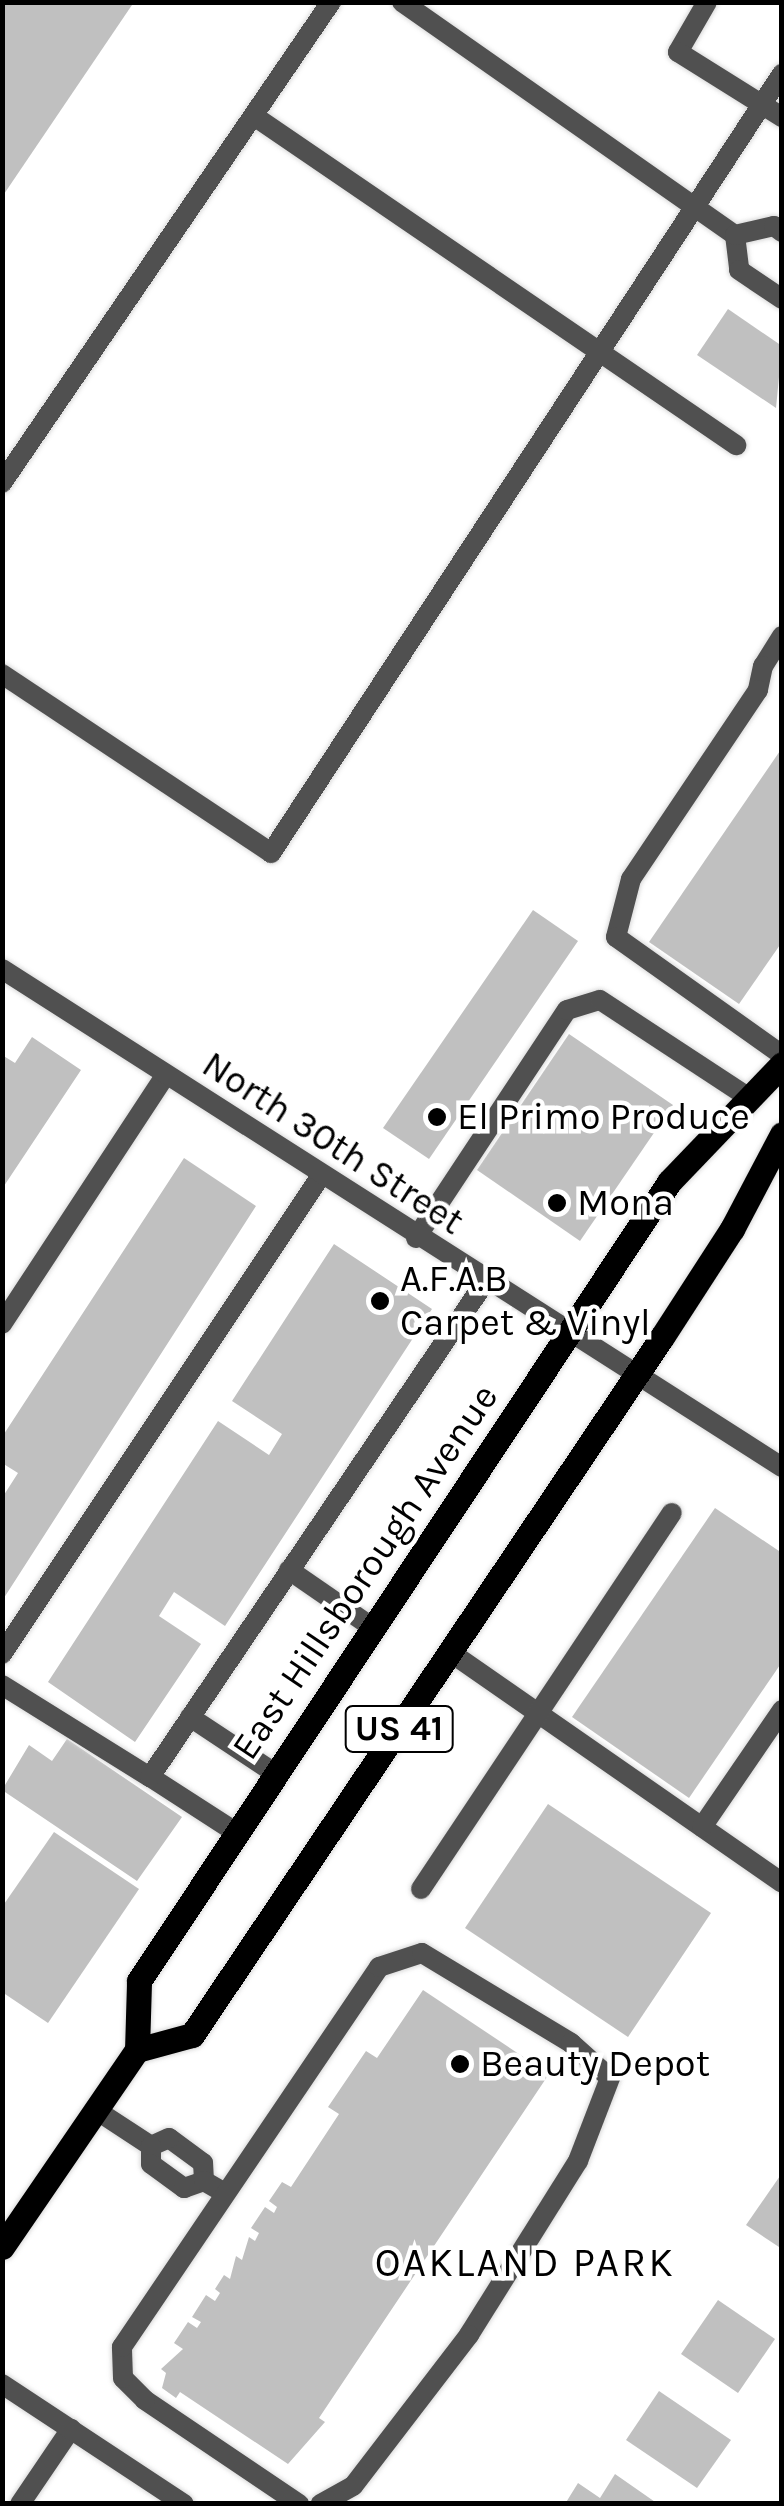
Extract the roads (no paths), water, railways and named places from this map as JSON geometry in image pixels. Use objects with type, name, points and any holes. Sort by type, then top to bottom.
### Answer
[{"type":"main road","name":"East Hillsborough Avenue","points":[[137,2050],[139,1981],[670,1182],[782,1064]]},
{"type":"main road","name":"US 41","points":[[137,2050],[192,2035],[637,1375],[732,1229],[782,1134]]},
{"type":"main road","points":[[2,2247],[137,2050]]},
{"type":"street","points":[[2,483],[331,2]]},
{"type":"street","points":[[402,2],[735,235],[740,270],[782,299]]},
{"type":"street","points":[[708,2],[678,52],[782,117]]},
{"type":"street","points":[[2,674],[272,853],[699,208],[782,74]]},
{"type":"street","points":[[254,116],[736,445]]},
{"type":"street","points":[[735,235],[774,226],[782,232]]},
{"type":"street","points":[[782,636],[763,666],[758,690],[631,880],[616,937],[782,1055]]},
{"type":"street","name":"North 30th Street","points":[[2,968],[484,1282],[782,1467]]},
{"type":"street","points":[[416,1238],[567,1010],[600,1000],[749,1098]]},
{"type":"street","points":[[2,1324],[164,1077]]},
{"type":"street","points":[[2,1654],[320,1177]]},
{"type":"street","points":[[150,1777],[484,1282]]},
{"type":"street","points":[[420,1889],[672,1513]]},
{"type":"street","points":[[289,1570],[373,1628]]},
{"type":"street","points":[[450,1652],[782,1882]]},
{"type":"street","points":[[2,1685],[237,1833]]},
{"type":"street","points":[[702,1827],[782,1710]]},
{"type":"street","points":[[190,1717],[276,1774]]},
{"type":"street","points":[[299,2504],[146,2400],[123,2378],[122,2347],[379,1967],[422,1953],[571,2043],[610,2078],[578,2162],[470,2335],[354,2486],[320,2504]]},
{"type":"street","points":[[96,2110],[151,2146]]},
{"type":"street","points":[[151,2146],[169,2138],[203,2162],[204,2181]]},
{"type":"street","points":[[151,2146],[151,2164],[184,2188],[204,2181],[225,2193]]},
{"type":"street","points":[[2,2384],[184,2504]]},
{"type":"street","points":[[20,2504],[71,2429]]},
{"type":"place","name":"El Primo Produce","points":[[437,1117]]},
{"type":"place","name":"Mona","points":[[557,1203]]},
{"type":"place","name":"A.F.A.B Carpet & Vinyl","points":[[380,1301]]},
{"type":"place","name":"Beauty Depot","points":[[460,2064]]},
{"type":"district","name":"OAKLAND PARK","points":[[525,2263]]}]
